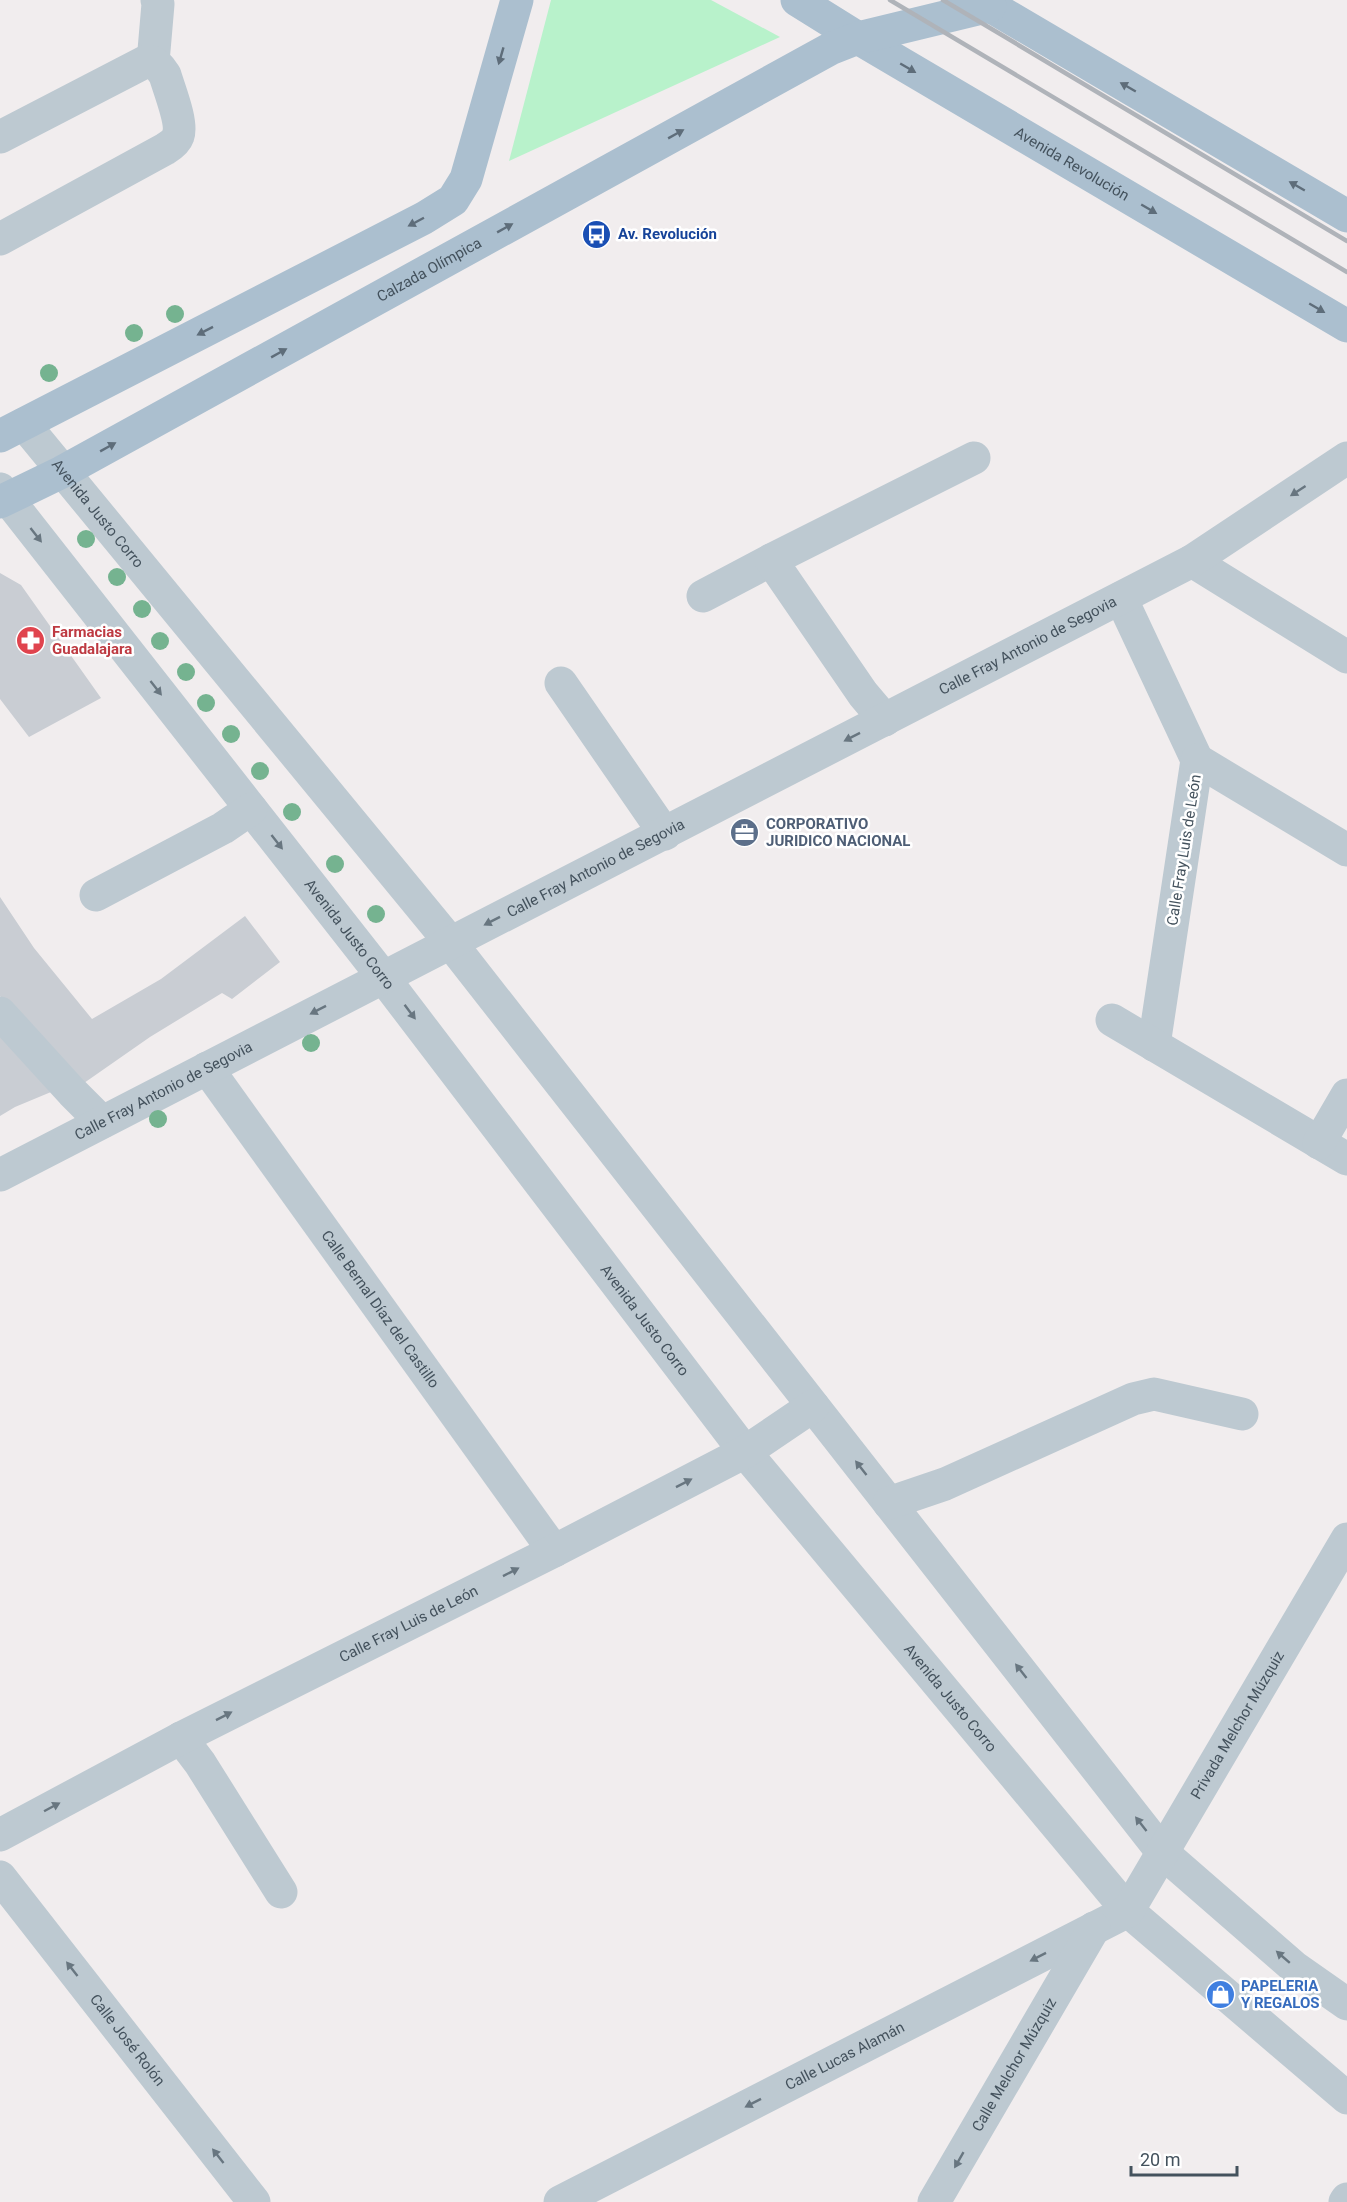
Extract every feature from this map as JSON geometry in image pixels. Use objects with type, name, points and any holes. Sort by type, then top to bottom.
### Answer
[{"type":"main road","points":[[12,430],[424,218],[453,200],[466,179],[517,0]]},
{"type":"main road","name":"Avenida Revolución","points":[[797,0],[1347,326]]},
{"type":"main road","points":[[992,2],[1347,216]]},
{"type":"main road","name":"Calzada Olímpica","points":[[2,496],[62,472],[819,55],[858,38],[992,2]]},
{"type":"street","points":[[153,62],[157,0]]},
{"type":"street","points":[[0,137],[138,65],[153,62]]},
{"type":"street","points":[[0,239],[174,143],[180,127],[165,75],[153,62]]},
{"type":"street","name":"Avenida Justo Corro","points":[[12,430],[62,472],[450,942],[1163,1853],[1294,1967],[1347,2004]]},
{"type":"street","points":[[703,596],[974,458]]},
{"type":"street","name":"Calle Fray Antonio de Segovia","points":[[0,1175],[1192,561],[1347,458]]},
{"type":"street","name":"Avenida Justo Corro","points":[[2,496],[383,977],[745,1452],[1128,1911],[1347,2098]]},
{"type":"street","points":[[771,560],[863,694],[885,720]]},
{"type":"street","points":[[1192,561],[1347,657]]},
{"type":"street","name":"Calle Fray Luis de León","points":[[1121,598],[1197,760],[1154,1045]]},
{"type":"street","points":[[561,683],[665,834]]},
{"type":"street","points":[[1197,760],[1347,850]]},
{"type":"street","points":[[96,895],[224,828],[251,809]]},
{"type":"street","points":[[0,1013],[102,1122]]},
{"type":"street","points":[[1112,1020],[1347,1159]]},
{"type":"street","name":"Calle Bernal Díaz del Castillo","points":[[207,1068],[554,1551]]},
{"type":"street","points":[[1319,1143],[1347,1095]]},
{"type":"street","points":[[889,1503],[945,1484],[1133,1399],[1154,1395],[1242,1414]]},
{"type":"street","name":"Calle Fray Luis de León","points":[[0,1835],[181,1738],[554,1551],[745,1452],[813,1407]]},
{"type":"street","name":"Privada Melchor Múzquiz","points":[[1128,1911],[1347,1539]]},
{"type":"street","points":[[181,1738],[281,1892]]},
{"type":"street","name":"Calle José Rolón","points":[[0,1877],[254,2202]]},
{"type":"street","name":"Calle Lucas Alamán","points":[[560,2202],[1128,1911]]},
{"type":"street","name":"Calle Melchor Múzquiz","points":[[934,2202],[1094,1928]]},
{"type":"green space","points":[[551,0],[711,0],[780,37],[509,161]]},
{"type":"building","name":"Farmacias Guadalajara","points":[[0,573],[21,585],[101,698],[29,737],[0,699]]},
{"type":"building","points":[[0,897],[34,948],[92,1019],[161,979],[245,916],[280,962],[232,999],[222,993],[150,1037],[74,1090],[23,1022],[0,996]]},
{"type":"building","points":[[0,1018],[63,1087],[15,1107],[0,1116]]},
{"type":"railway","points":[[890,0],[1347,272]]},
{"type":"railway","points":[[943,0],[1347,241]]},
{"type":"place","name":"Av. Revolución","points":[[597,234]]},
{"type":"place","name":"Farmacias Guadalajara","points":[[31,641]]},
{"type":"place","name":"CORPORATIVO JURIDICO NACIONAL","points":[[745,833]]},
{"type":"place","name":"PAPELERIA Y REGALOS","points":[[1220,1995]]}]
